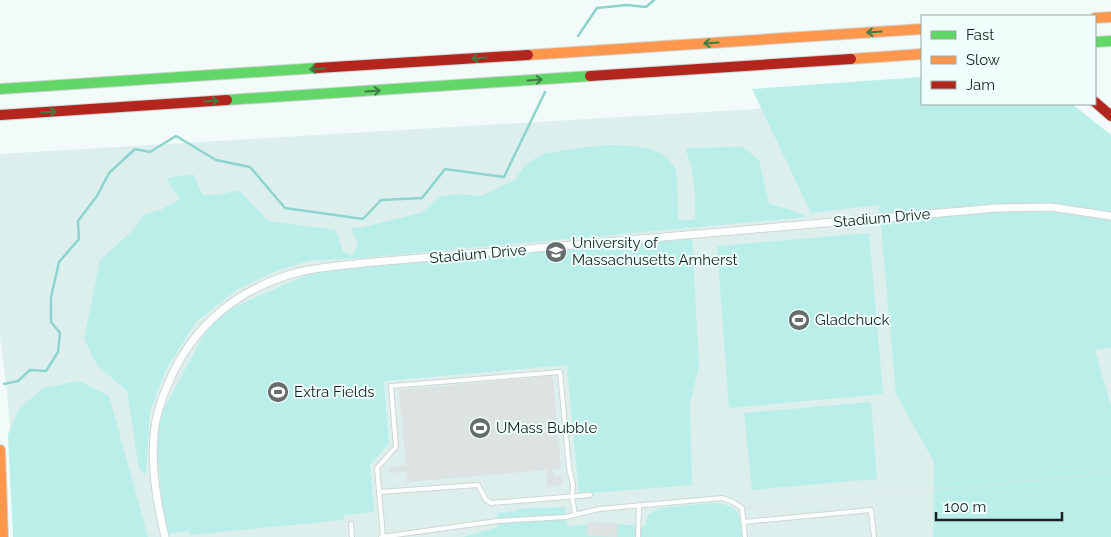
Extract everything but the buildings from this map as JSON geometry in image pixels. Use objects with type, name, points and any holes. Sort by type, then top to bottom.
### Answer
[{"type":"main road","points":[[1096,18],[1111,16]]},
{"type":"main road","points":[[0,89],[921,29]]},
{"type":"main road","points":[[1096,42],[1111,41]]},
{"type":"main road","points":[[0,115],[921,54]]},
{"type":"main road","points":[[1096,103],[1111,116]]},
{"type":"main road","points":[[0,450],[3,537]]},
{"type":"street","name":"Stadium Drive","points":[[165,537],[154,476],[153,442],[156,417],[170,378],[193,338],[214,316],[247,294],[286,276],[310,270],[363,263],[997,208],[1051,207],[1111,216]]},
{"type":"lane","points":[[575,514],[560,372],[391,386],[396,447],[377,468],[382,537],[498,521],[566,517],[599,509],[722,498],[742,508],[745,537]]},
{"type":"lane","points":[[379,492],[478,485],[486,500],[491,503],[590,495]]},
{"type":"lane","points":[[638,537],[639,506]]},
{"type":"lane","points":[[744,522],[872,510],[874,537]]},
{"type":"lane","points":[[351,524],[352,537]]},
{"type":"path","points":[[742,508],[1111,473]]},
{"type":"shaded area","points":[[921,77],[921,105],[1073,105],[1111,135],[1111,347],[1095,350],[1111,407],[1111,537],[933,537],[934,462],[896,394],[879,205],[811,213],[752,89]]},
{"type":"shaded area","name":"University of Massachusetts Amherst","points":[[921,99],[921,105],[1111,166],[1111,537],[19,537],[7,393],[0,337],[0,154]]},
{"type":"shaded area","points":[[609,145],[637,146],[654,150],[669,160],[676,172],[678,218],[684,221],[695,219],[695,192],[685,148],[743,147],[759,160],[769,204],[792,210],[807,217],[351,259],[312,260],[278,270],[238,289],[196,322],[165,371],[150,412],[146,475],[139,469],[127,391],[97,365],[84,339],[100,260],[134,229],[145,214],[160,210],[180,199],[166,178],[193,174],[203,195],[217,195],[239,190],[268,221],[336,230],[343,251],[351,255],[351,258],[358,244],[351,227],[360,228],[423,212],[439,197],[458,194],[482,196],[516,179],[524,166],[542,154]]},
{"type":"shaded area","name":"Gladchuck","points":[[869,233],[883,394],[729,408],[717,246]]},
{"type":"shaded area","name":"Extra Fields","points":[[692,234],[699,366],[690,404],[692,485],[579,494],[567,365],[384,381],[389,443],[370,465],[374,512],[344,515],[344,520],[190,535],[189,531],[165,534],[155,425],[214,316],[320,269]]},
{"type":"shaded area","points":[[79,381],[109,396],[148,537],[13,537],[8,435],[18,410],[43,388]]},
{"type":"shaded area","points":[[871,402],[877,479],[752,490],[744,413]]},
{"type":"shaded area","points":[[712,503],[728,505],[736,511],[739,516],[742,537],[463,537],[498,527],[497,513],[517,511],[517,509],[565,507],[567,526],[586,525],[587,522],[645,526],[648,515],[659,508]]},
{"type":"waterway","points":[[578,36],[597,8],[627,5],[646,7],[654,0]]},
{"type":"waterway","points":[[4,384],[18,381],[30,370],[46,371],[58,352],[60,333],[51,322],[51,297],[59,262],[79,239],[78,221],[97,196],[109,173],[135,149],[150,152],[176,136],[216,160],[250,167],[285,208],[363,219],[381,200],[422,198],[445,169],[504,177],[545,92]]},
{"type":"traffic: fast","points":[[1096,42],[1111,41]]},
{"type":"traffic: fast","points":[[0,89],[317,68]]},
{"type":"traffic: fast","points":[[227,100],[590,76]]},
{"type":"traffic: slow","points":[[1096,18],[1111,17]]},
{"type":"traffic: slow","points":[[528,55],[921,29]]},
{"type":"traffic: slow","points":[[851,59],[921,54]]},
{"type":"traffic: slow","points":[[0,450],[3,537]]},
{"type":"traffic: jam","points":[[317,68],[528,55]]},
{"type":"traffic: jam","points":[[590,76],[851,59]]},
{"type":"traffic: jam","points":[[0,115],[227,100]]},
{"type":"traffic: jam","points":[[1096,103],[1111,116]]},
{"type":"place","name":"University of Massachusetts Amherst","points":[[556,252]]},
{"type":"place","name":"Gladchuck","points":[[799,320]]},
{"type":"place","name":"Extra Fields","points":[[278,392]]},
{"type":"place","name":"UMass Bubble","points":[[480,428]]}]
